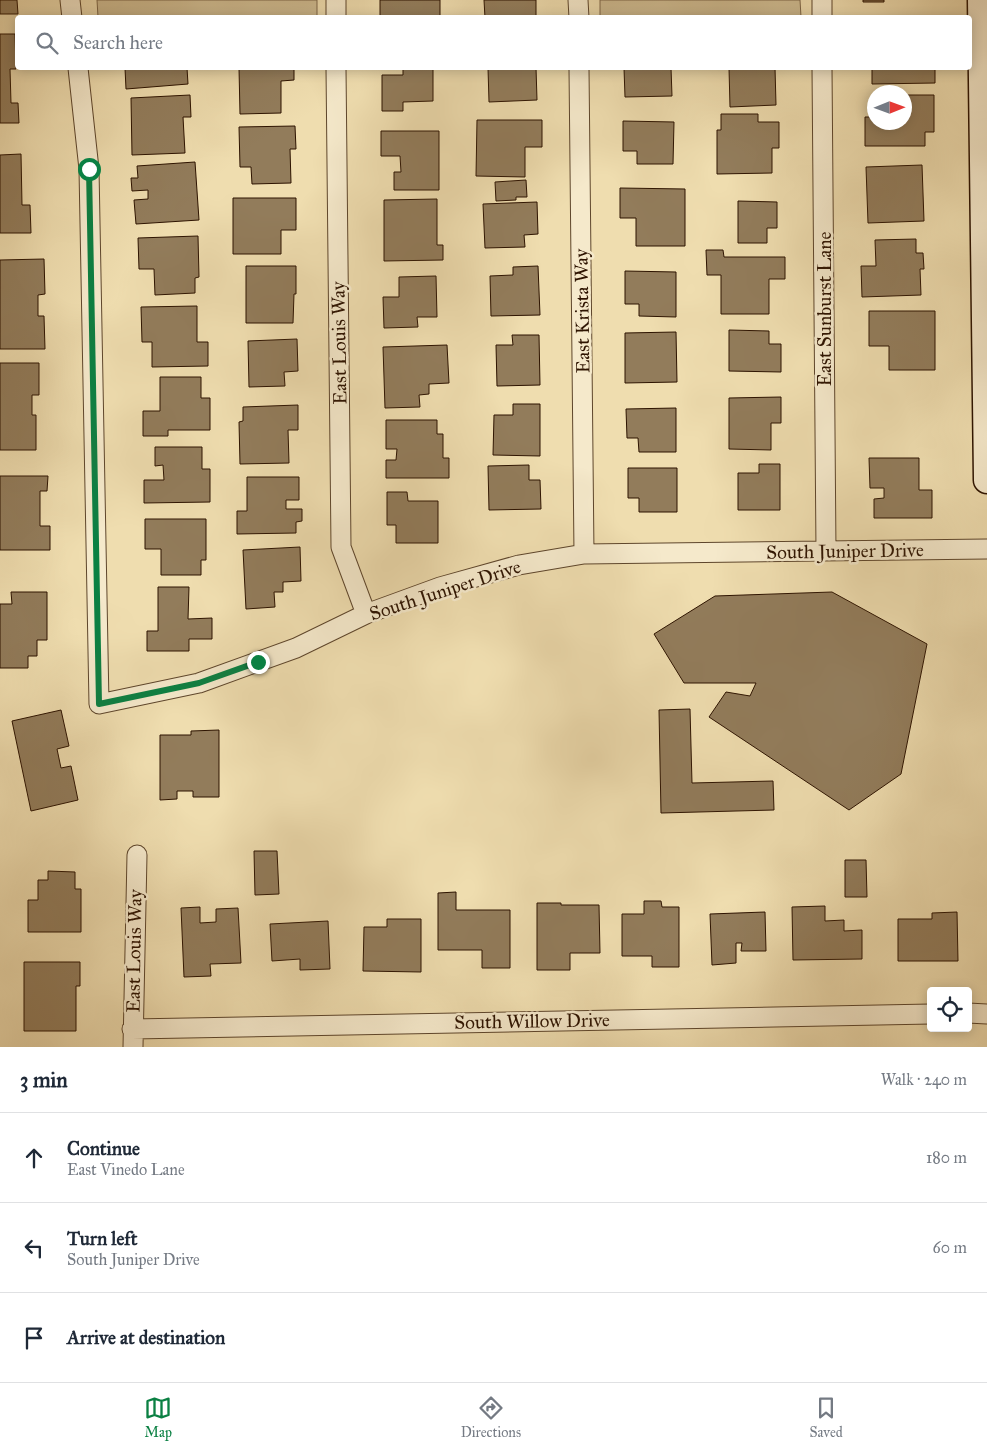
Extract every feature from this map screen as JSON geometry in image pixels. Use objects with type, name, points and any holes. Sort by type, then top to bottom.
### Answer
[{"type":"main road","points":[[981,0],[987,480]]},
{"type":"street","points":[[70,0],[72,15]]},
{"type":"street","points":[[336,0],[336,15]]},
{"type":"street","points":[[578,0],[578,15]]},
{"type":"street","points":[[822,0],[822,15]]},
{"type":"street","name":"South Juniper Drive","points":[[78,70],[89,169],[99,704],[199,683],[296,648],[366,614],[440,587],[510,567],[584,554],[987,549]]},
{"type":"street","name":"East Louis Way","points":[[336,70],[341,547],[366,614]]},
{"type":"street","name":"East Krista Way","points":[[579,70],[584,554]]},
{"type":"street","name":"East Sunburst Lane","points":[[822,70],[826,551]]},
{"type":"street","name":"East Louis Way","points":[[133,1038],[136,855]]},
{"type":"street","points":[[972,1013],[987,1014]]},
{"type":"street","name":"South Willow Drive","points":[[133,1038],[927,1014]]},
{"type":"shaded area","points":[[97,0],[317,0],[317,15],[98,15]]},
{"type":"shaded area","points":[[600,0],[800,0],[801,15],[600,15]]},
{"type":"building","points":[[0,0],[17,0],[18,14],[0,14]]},
{"type":"building","points":[[380,0],[440,0],[440,15],[380,15]]},
{"type":"building","points":[[484,0],[536,0],[536,15],[485,15]]},
{"type":"building","points":[[863,0],[884,0],[884,2],[863,2]]},
{"type":"building","points":[[0,34],[15,34],[15,69],[10,69],[11,103],[18,103],[19,123],[0,123]]},
{"type":"building","points":[[125,70],[187,70],[188,84],[126,89]]},
{"type":"building","points":[[239,70],[294,70],[294,80],[281,81],[281,113],[240,114]]},
{"type":"building","points":[[403,70],[433,70],[433,101],[403,102],[403,111],[382,111],[382,75],[403,75]]},
{"type":"building","points":[[488,70],[536,70],[537,100],[489,102]]},
{"type":"building","points":[[624,70],[671,70],[672,96],[625,97]]},
{"type":"building","points":[[729,70],[775,70],[776,105],[730,107]]},
{"type":"building","points":[[872,70],[935,70],[935,83],[872,84]]},
{"type":"building","points":[[190,95],[191,117],[183,117],[185,153],[132,155],[131,98]]},
{"type":"building","points":[[912,95],[934,95],[934,132],[925,132],[925,146],[865,146],[865,117],[867,117],[867,130],[912,130]]},
{"type":"building","points":[[721,114],[758,114],[758,122],[779,122],[779,148],[772,148],[772,173],[717,174],[717,130],[721,130]]},
{"type":"building","points":[[477,120],[542,120],[542,147],[525,147],[525,177],[476,176]]},
{"type":"building","points":[[623,121],[674,122],[673,164],[637,164],[637,151],[623,151]]},
{"type":"building","points":[[295,126],[296,149],[290,149],[291,183],[252,184],[251,167],[240,167],[239,127]]},
{"type":"building","points":[[381,131],[439,131],[439,190],[394,190],[394,172],[401,172],[400,156],[381,156]]},
{"type":"building","points":[[21,154],[22,205],[30,205],[31,233],[0,233],[0,155]]},
{"type":"building","points":[[195,162],[199,220],[136,224],[134,200],[148,199],[148,190],[132,191],[131,178],[138,178],[137,166]]},
{"type":"building","points":[[922,165],[924,221],[868,223],[866,167]]},
{"type":"building","points":[[526,180],[527,197],[516,197],[516,200],[496,201],[495,182]]},
{"type":"building","points":[[620,188],[685,189],[685,246],[636,246],[636,218],[620,218]]},
{"type":"building","points":[[233,198],[296,198],[296,230],[281,230],[281,254],[233,254]]},
{"type":"building","points":[[437,199],[437,245],[443,245],[443,260],[384,261],[384,200]]},
{"type":"building","points":[[738,201],[777,202],[777,228],[767,228],[767,243],[738,243]]},
{"type":"building","points":[[537,202],[538,234],[524,235],[525,247],[485,248],[483,204]]},
{"type":"building","points":[[198,236],[199,277],[195,278],[195,293],[155,295],[154,269],[139,269],[138,238]]},
{"type":"building","points":[[916,239],[916,253],[923,253],[924,269],[920,269],[921,295],[862,297],[861,266],[876,266],[875,240]]},
{"type":"building","points":[[706,250],[723,250],[724,257],[785,257],[785,279],[769,279],[769,314],[721,314],[721,275],[707,275]]},
{"type":"building","points":[[44,259],[45,294],[38,295],[38,316],[44,316],[45,349],[0,349],[0,260]]},
{"type":"building","points":[[246,266],[296,266],[293,323],[246,323]]},
{"type":"building","points":[[538,266],[540,315],[491,316],[490,276],[513,275],[513,267]]},
{"type":"building","points":[[625,271],[676,272],[676,317],[639,316],[639,304],[625,304]]},
{"type":"building","points":[[436,276],[437,317],[417,317],[418,327],[384,328],[383,297],[399,297],[399,277]]},
{"type":"building","points":[[197,306],[197,342],[208,342],[208,366],[152,367],[152,342],[142,342],[141,307]]},
{"type":"building","points":[[869,311],[935,311],[935,370],[889,370],[889,346],[869,346]]},
{"type":"building","points":[[729,330],[769,331],[769,344],[781,344],[781,372],[729,371]]},
{"type":"building","points":[[676,332],[677,382],[625,383],[625,333]]},
{"type":"building","points":[[512,335],[539,335],[540,385],[497,386],[496,345],[513,345]]},
{"type":"building","points":[[297,339],[298,371],[284,372],[285,386],[249,387],[248,341]]},
{"type":"building","points":[[447,345],[449,383],[429,384],[429,394],[419,395],[420,407],[385,408],[383,347]]},
{"type":"building","points":[[0,363],[39,363],[39,395],[32,395],[32,415],[36,415],[36,450],[0,450]]},
{"type":"building","points":[[160,377],[201,377],[201,398],[210,398],[210,430],[168,430],[168,436],[143,436],[143,411],[160,411]]},
{"type":"building","points":[[781,397],[781,423],[771,423],[771,450],[729,449],[729,398]]},
{"type":"building","points":[[513,404],[540,404],[540,456],[493,455],[494,415],[513,415]]},
{"type":"building","points":[[298,405],[298,430],[288,430],[289,463],[240,464],[239,422],[243,421],[243,407]]},
{"type":"building","points":[[676,408],[676,452],[639,452],[638,438],[627,438],[626,409]]},
{"type":"building","points":[[386,420],[437,420],[437,434],[443,434],[443,458],[449,458],[449,478],[386,478],[386,460],[396,460],[397,449],[386,449]]},
{"type":"building","points":[[155,447],[202,447],[202,469],[210,469],[210,502],[144,503],[144,480],[164,480],[163,465],[155,466]]},
{"type":"building","points":[[869,458],[919,458],[919,490],[932,490],[932,518],[874,518],[874,499],[884,498],[884,488],[870,488]]},
{"type":"building","points":[[759,464],[780,464],[780,510],[738,510],[738,473],[759,473]]},
{"type":"building","points":[[529,465],[529,480],[540,480],[541,509],[489,510],[488,466]]},
{"type":"building","points":[[628,468],[677,468],[677,512],[639,512],[639,498],[628,498]]},
{"type":"building","points":[[0,476],[48,476],[47,491],[40,491],[40,526],[50,526],[50,550],[0,550]]},
{"type":"building","points":[[247,477],[299,477],[299,500],[286,500],[286,509],[302,509],[302,521],[296,522],[296,533],[237,534],[237,511],[247,511]]},
{"type":"building","points":[[387,492],[407,492],[408,501],[438,501],[438,543],[396,543],[396,525],[387,525]]},
{"type":"building","points":[[145,519],[206,519],[206,560],[201,560],[201,575],[161,575],[161,549],[145,549]]},
{"type":"building","points":[[300,547],[301,581],[283,582],[283,592],[274,592],[275,607],[246,609],[243,550]]},
{"type":"building","points":[[158,587],[189,587],[188,619],[212,618],[212,639],[189,639],[189,651],[147,651],[147,631],[158,631]]},
{"type":"building","points":[[11,592],[47,592],[47,640],[37,640],[37,656],[28,656],[28,668],[0,668],[0,604],[12,604]]},
{"type":"building","points":[[832,592],[927,644],[901,774],[849,810],[709,717],[726,692],[750,696],[756,683],[684,683],[654,634],[715,596]]},
{"type":"building","points":[[690,709],[692,783],[773,781],[774,810],[661,813],[659,710]]},
{"type":"building","points":[[61,710],[69,746],[57,749],[61,768],[71,766],[78,800],[31,811],[12,721]]},
{"type":"building","points":[[219,730],[219,797],[193,797],[193,791],[177,791],[177,799],[160,800],[160,735],[191,735],[191,731]]},
{"type":"building","points":[[254,851],[277,851],[279,894],[255,895]]},
{"type":"building","points":[[845,860],[866,860],[867,897],[845,897]]},
{"type":"building","points":[[48,871],[75,872],[75,889],[81,889],[81,932],[28,932],[28,900],[38,900],[38,880],[48,880]]},
{"type":"building","points":[[456,892],[456,910],[510,910],[510,968],[482,968],[482,950],[438,950],[438,893]]},
{"type":"building","points":[[644,901],[661,901],[662,907],[679,907],[679,967],[652,967],[652,956],[622,956],[622,914],[644,914]]},
{"type":"building","points":[[537,903],[599,905],[600,953],[570,953],[570,970],[537,970]]},
{"type":"building","points":[[825,906],[825,921],[844,920],[844,931],[862,930],[862,959],[793,960],[792,907]]},
{"type":"building","points":[[200,907],[200,923],[216,922],[216,909],[238,908],[241,963],[210,964],[211,976],[184,977],[181,908]]},
{"type":"building","points":[[765,912],[766,951],[741,951],[742,943],[736,943],[736,963],[712,965],[710,914]]},
{"type":"building","points":[[957,912],[958,961],[898,961],[898,919],[932,919],[932,913]]},
{"type":"building","points":[[387,919],[421,919],[421,972],[363,971],[364,927],[387,927]]},
{"type":"building","points":[[328,921],[330,969],[300,970],[300,959],[272,961],[270,924]]},
{"type":"building","points":[[24,962],[80,962],[80,986],[76,986],[76,1031],[24,1031]]},
{"type":"route","points":[[89,169],[99,704],[199,683],[258,662]]}]
